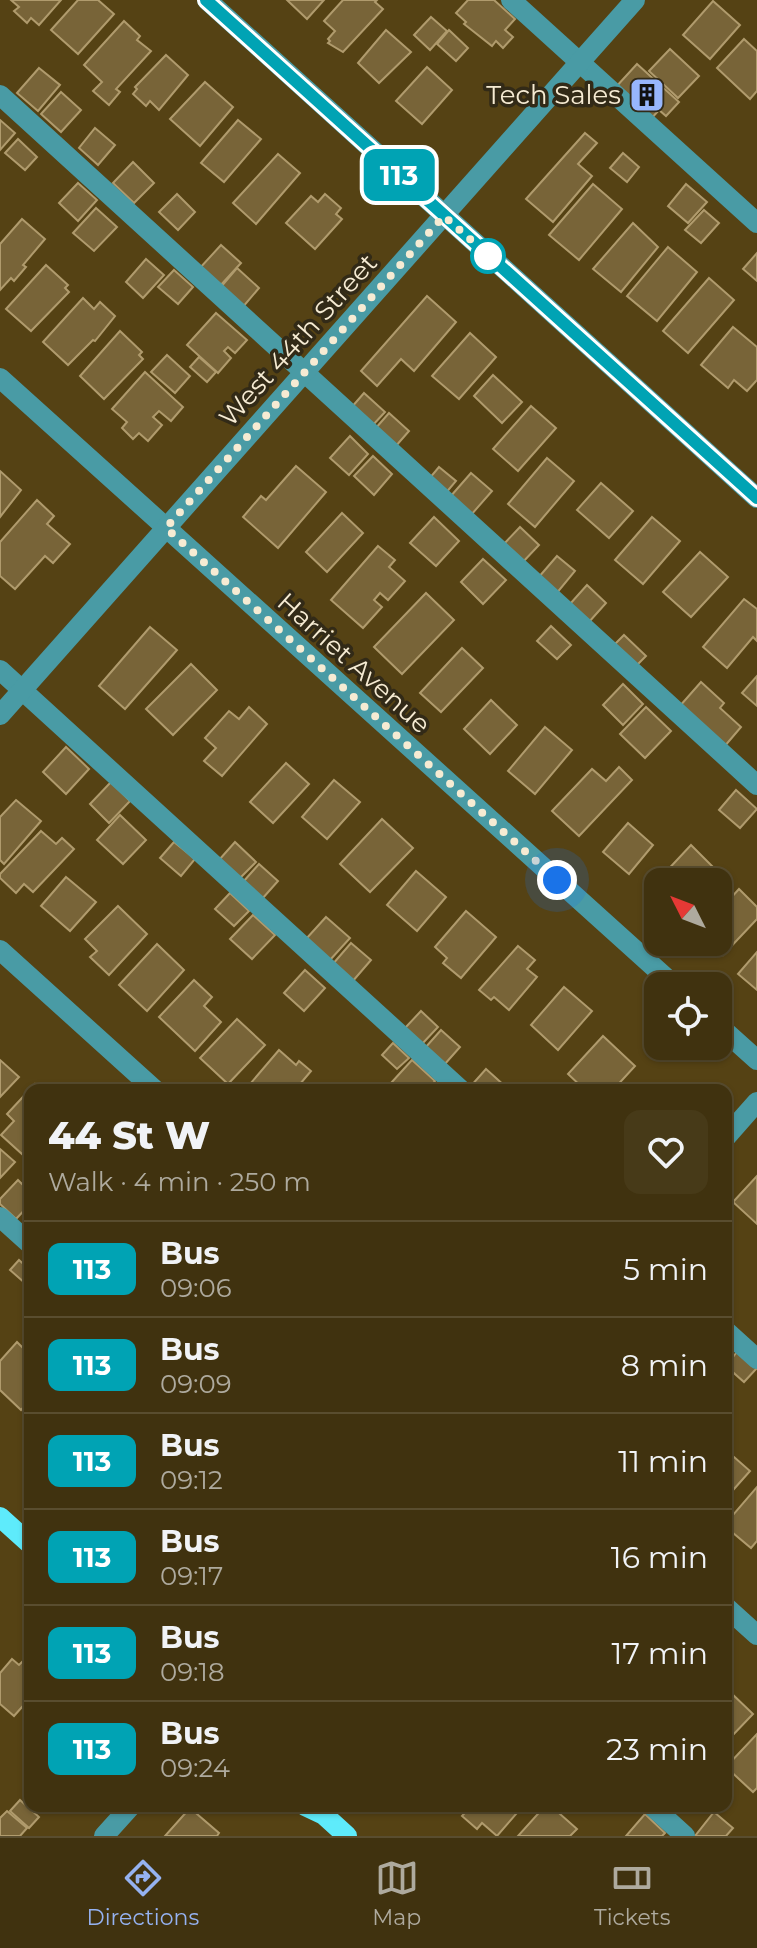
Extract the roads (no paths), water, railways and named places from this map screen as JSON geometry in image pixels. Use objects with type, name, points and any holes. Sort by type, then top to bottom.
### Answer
[{"type":"main road","points":[[0,1517],[24,1539]]},
{"type":"main road","points":[[319,1812],[347,1836]]},
{"type":"street","points":[[207,0],[757,498]]},
{"type":"street","points":[[511,0],[757,223]]},
{"type":"street","name":"West 44th Street","points":[[0,715],[635,0]]},
{"type":"street","points":[[0,95],[757,785]]},
{"type":"street","name":"Harriet Avenue","points":[[0,378],[659,972]]},
{"type":"street","points":[[0,670],[454,1084]]},
{"type":"street","points":[[0,950],[148,1084]]},
{"type":"street","points":[[732,1038],[757,1060]]},
{"type":"street","points":[[732,1130],[757,1102]]},
{"type":"street","points":[[0,1217],[24,1239]]},
{"type":"street","points":[[732,1336],[757,1359]]},
{"type":"street","points":[[732,1612],[757,1635]]},
{"type":"street","points":[[104,1836],[126,1812]]},
{"type":"street","points":[[659,1812],[685,1836]]},
{"type":"place","name":"Tech Sales","points":[[647,95]]}]
